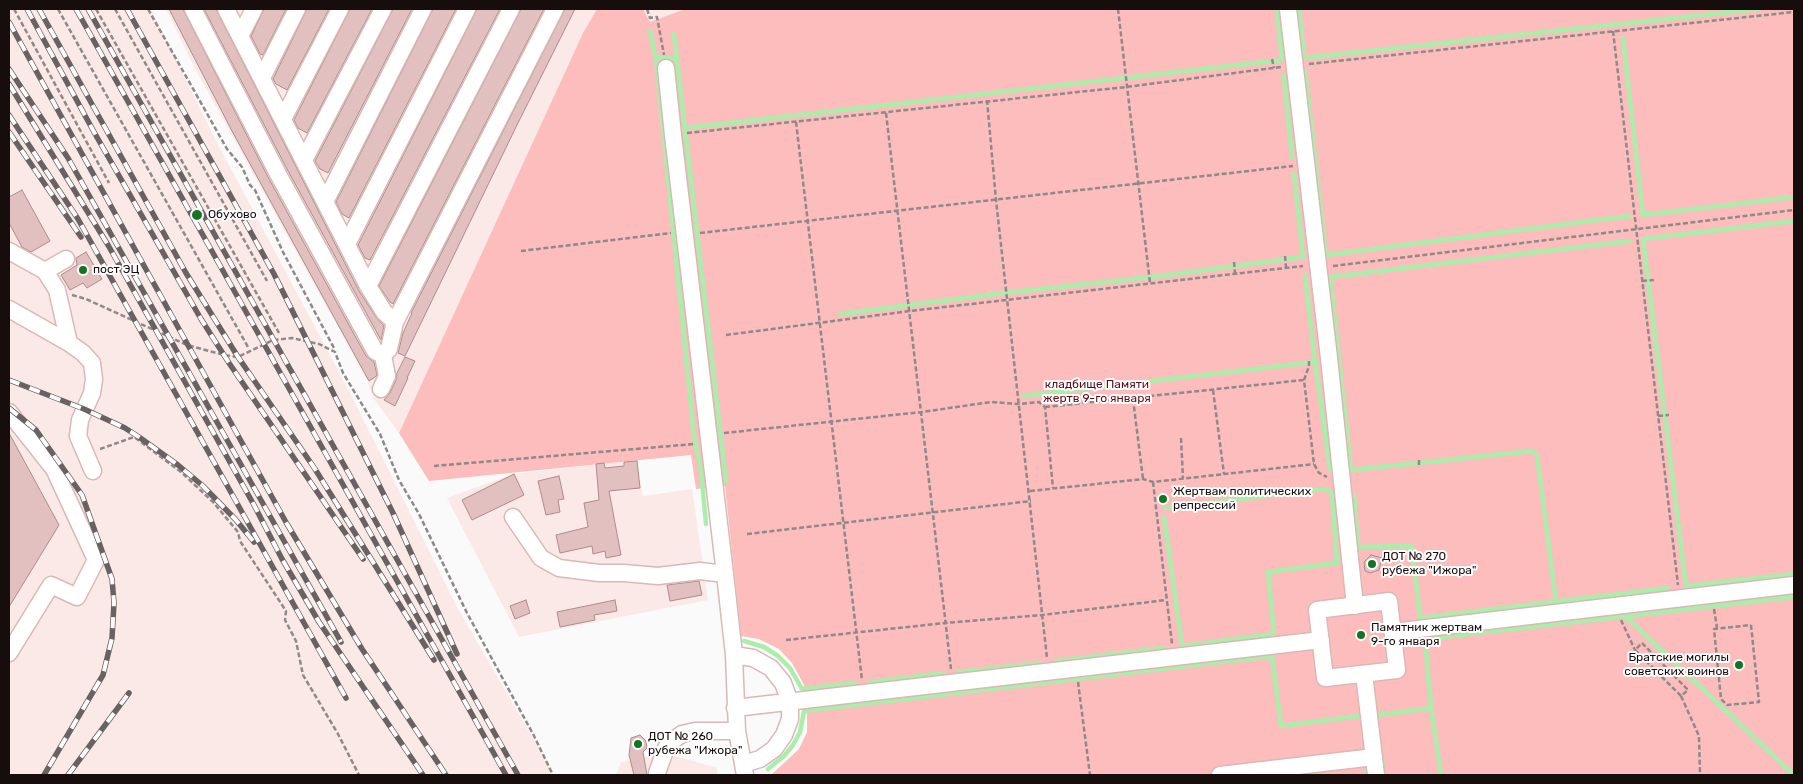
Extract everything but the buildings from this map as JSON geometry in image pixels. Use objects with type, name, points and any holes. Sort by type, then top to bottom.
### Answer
[{"type":"street","points":[[193,9],[283,182],[375,351],[384,355]]},
{"type":"street","points":[[226,9],[368,286],[384,312],[395,322]]},
{"type":"street","points":[[240,36],[254,9]]},
{"type":"street","points":[[262,78],[297,9]]},
{"type":"street","points":[[283,120],[340,9]]},
{"type":"street","points":[[304,160],[383,9]]},
{"type":"street","points":[[325,202],[423,9]]},
{"type":"street","points":[[347,244],[467,9]]},
{"type":"street","points":[[368,286],[511,9]]},
{"type":"street","points":[[382,389],[387,376],[384,355],[389,348],[395,322],[555,9]]},
{"type":"street","points":[[1288,9],[1355,606]]},
{"type":"street","points":[[665,61],[672,135],[725,574],[734,655],[737,730],[744,770],[774,749],[784,736],[790,719],[790,702],[783,683],[771,668],[753,658],[734,655]]},
{"type":"street","points":[[9,251],[45,271],[57,290],[69,343]]},
{"type":"street","points":[[45,271],[66,260]]},
{"type":"street","points":[[9,309],[69,343],[83,353],[92,363],[94,379],[92,393],[80,420],[78,436],[93,471]]},
{"type":"street","points":[[9,412],[54,469],[96,560],[78,597],[51,585],[9,653]]},
{"type":"street","points":[[513,518],[541,558],[559,568],[599,573],[658,576],[700,571],[725,574]]},
{"type":"street","points":[[1392,632],[1794,585]]},
{"type":"street","points":[[1389,602],[1392,632],[1397,670],[1325,678],[1317,610],[1389,602]]},
{"type":"street","points":[[735,708],[1321,640]]},
{"type":"street","points":[[1364,674],[1376,775]]},
{"type":"street","points":[[657,773],[666,748],[682,734],[695,731],[737,730]]},
{"type":"street","points":[[1220,775],[1374,757]]},
{"type":"path","points":[[14,9],[109,184]]},
{"type":"path","points":[[58,9],[248,347]]},
{"type":"path","points":[[96,9],[279,333]]},
{"type":"path","points":[[115,9],[268,281]]},
{"type":"path","points":[[148,9],[227,149],[242,167],[259,198],[283,252],[344,373],[380,434],[399,480],[419,514],[467,613],[533,734],[553,775]]},
{"type":"path","points":[[647,9],[650,18],[657,17],[665,61]]},
{"type":"path","points":[[1118,9],[1150,283]]},
{"type":"path","points":[[688,133],[886,113],[987,100],[1126,87],[1274,68],[1794,12]]},
{"type":"path","points":[[1613,31],[1678,578],[1678,600]]},
{"type":"path","points":[[1272,58],[1274,68]]},
{"type":"path","points":[[987,100],[996,200],[1049,672]]},
{"type":"path","points":[[886,113],[953,683]]},
{"type":"path","points":[[796,122],[864,693]]},
{"type":"path","points":[[700,232],[1305,164]]},
{"type":"path","points":[[726,335],[910,311],[1235,273],[1304,266],[1318,268],[1794,210]]},
{"type":"path","points":[[521,250],[669,233]]},
{"type":"path","points":[[1285,256],[1286,268]]},
{"type":"path","points":[[1234,262],[1235,273]]},
{"type":"path","points":[[1644,281],[1654,280]]},
{"type":"path","points":[[57,290],[86,299],[187,345],[224,355],[238,357],[273,340],[292,338],[319,344],[335,352]]},
{"type":"path","points":[[1030,491],[1143,479],[1153,482],[1314,464],[1304,380],[1309,360]]},
{"type":"path","points":[[1044,407],[1304,380]]},
{"type":"path","points":[[1213,390],[1224,474]]},
{"type":"path","points":[[1133,399],[1143,479]]},
{"type":"path","points":[[723,433],[922,412],[990,402],[1019,404],[1039,402],[1044,407],[1054,488]]},
{"type":"path","points":[[1658,416],[1669,415]]},
{"type":"path","points":[[84,451],[106,448],[134,437],[181,472],[213,502],[238,532],[240,542],[286,611],[285,620],[296,641],[303,674],[338,734],[359,775]]},
{"type":"path","points":[[1182,438],[1183,478]]},
{"type":"path","points":[[434,466],[692,444]]},
{"type":"path","points":[[1419,460],[1419,467]]},
{"type":"path","points":[[1153,482],[1173,658]]},
{"type":"path","points":[[747,534],[1031,501]]},
{"type":"path","points":[[786,640],[1042,615],[1166,600]]},
{"type":"path","points":[[1714,612],[1721,699],[1727,705],[1759,702],[1751,625],[1716,628]]},
{"type":"path","points":[[1622,621],[1635,650],[1681,696],[1698,736],[1700,775]]},
{"type":"path","points":[[1635,650],[1642,643],[1688,690],[1681,696]]},
{"type":"path","points":[[1078,686],[1090,775]]},
{"type":"shaded area","points":[[9,9],[151,9],[212,133],[349,391],[457,607],[554,775],[9,775]]},
{"type":"shaded area","points":[[166,9],[597,9],[583,33],[399,433],[374,399],[367,380],[193,65]]},
{"type":"shaded area","points":[[643,9],[686,9],[649,23]]},
{"type":"shaded area","points":[[637,460],[643,496],[692,489],[708,600],[519,637],[447,498],[513,474]]},
{"type":"shaded area","points":[[657,754],[669,754],[717,768],[718,775],[616,775],[621,762]]},
{"type":"green space","name":"кладбище Памяти жертв 9-го января","points":[[597,9],[643,9],[650,22],[685,9],[1794,9],[1794,775],[771,775],[799,749],[807,732],[804,685],[792,663],[779,649],[759,639],[741,636],[725,486],[696,489],[691,455],[429,481],[399,433],[583,33]]},
{"type":"waterway","points":[[685,128],[1282,60],[1277,9]]},
{"type":"waterway","points":[[1299,9],[1304,58],[1759,9]]},
{"type":"waterway","points":[[650,31],[656,59],[694,436],[701,471],[706,524]]},
{"type":"waterway","points":[[674,34],[726,482]]},
{"type":"waterway","points":[[1623,38],[1643,215],[1794,197]]},
{"type":"waterway","points":[[655,57],[677,59]]},
{"type":"waterway","points":[[1305,71],[1326,255],[1629,216]]},
{"type":"waterway","points":[[1284,76],[1292,158]]},
{"type":"waterway","points":[[840,314],[1303,257],[1294,174]]},
{"type":"waterway","points":[[1794,221],[1643,239],[1686,586],[1794,574]]},
{"type":"waterway","points":[[1556,601],[1537,455],[1532,451],[1351,470],[1330,277],[1629,241]]},
{"type":"waterway","points":[[1305,275],[1330,470]]},
{"type":"waterway","points":[[1023,396],[1315,362]]},
{"type":"waterway","points":[[1164,517],[1182,646],[1274,634],[1268,572],[1337,563],[1332,493],[1325,489],[1166,508]]},
{"type":"waterway","points":[[1354,496],[1358,547],[1412,546],[1420,618],[1668,588]]},
{"type":"waterway","points":[[1378,715],[1431,708],[1425,639],[1794,597]]},
{"type":"waterway","points":[[1625,616],[1794,775]]},
{"type":"waterway","points":[[744,641],[764,647],[778,656],[790,668],[802,689],[855,683]]},
{"type":"waterway","points":[[1056,661],[1163,648]]},
{"type":"waterway","points":[[768,769],[784,756],[793,745],[800,732],[804,711],[1272,656],[1281,726],[1360,716]]},
{"type":"waterway","points":[[958,672],[1039,663]]},
{"type":"waterway","points":[[870,682],[944,673]]},
{"type":"waterway","points":[[1431,708],[1441,775]]},
{"type":"waterway","points":[[1382,759],[1384,775]]},
{"type":"waterway","points":[[1366,769],[1367,775]]},
{"type":"railway","points":[[27,9],[94,132],[201,319],[363,559]]},
{"type":"railway","points":[[39,9],[186,273],[238,357],[315,469],[434,660]]},
{"type":"railway","points":[[76,9],[506,775]]},
{"type":"railway","points":[[88,9],[518,775]]},
{"type":"railway","points":[[127,9],[274,274],[393,513],[457,654]]},
{"type":"railway","points":[[9,22],[287,524],[362,649],[446,775]]},
{"type":"railway","points":[[9,69],[68,158],[341,642]]},
{"type":"railway","points":[[9,84],[108,245],[254,505],[282,559],[319,622],[423,775]]},
{"type":"railway","points":[[9,115],[78,219],[346,698]]},
{"type":"railway","points":[[9,132],[81,237]]},
{"type":"railway","points":[[9,380],[84,409],[125,428],[139,437],[203,486],[236,520],[254,542]]},
{"type":"railway","points":[[9,408],[36,430],[82,495],[112,579],[114,603],[112,638],[103,675],[44,775]]},
{"type":"railway","points":[[68,775],[129,693]]},
{"type":"place","name":"Обухово","points":[[197,215]]},
{"type":"place","name":"пост ЭЦ","points":[[83,270]]},
{"type":"place","name":"Жертвам политических репрессий","points":[[1163,499]]},
{"type":"place","name":"ДОТ № 270 рубежа \"Ижора\"","points":[[1372,564]]},
{"type":"place","name":"Памятник жертвам 9-го января","points":[[1361,635]]},
{"type":"place","name":"Братские могилы советских воинов","points":[[1739,665]]},
{"type":"place","name":"ДОТ № 260 рубежа \"Ижора\"","points":[[638,744]]}]
